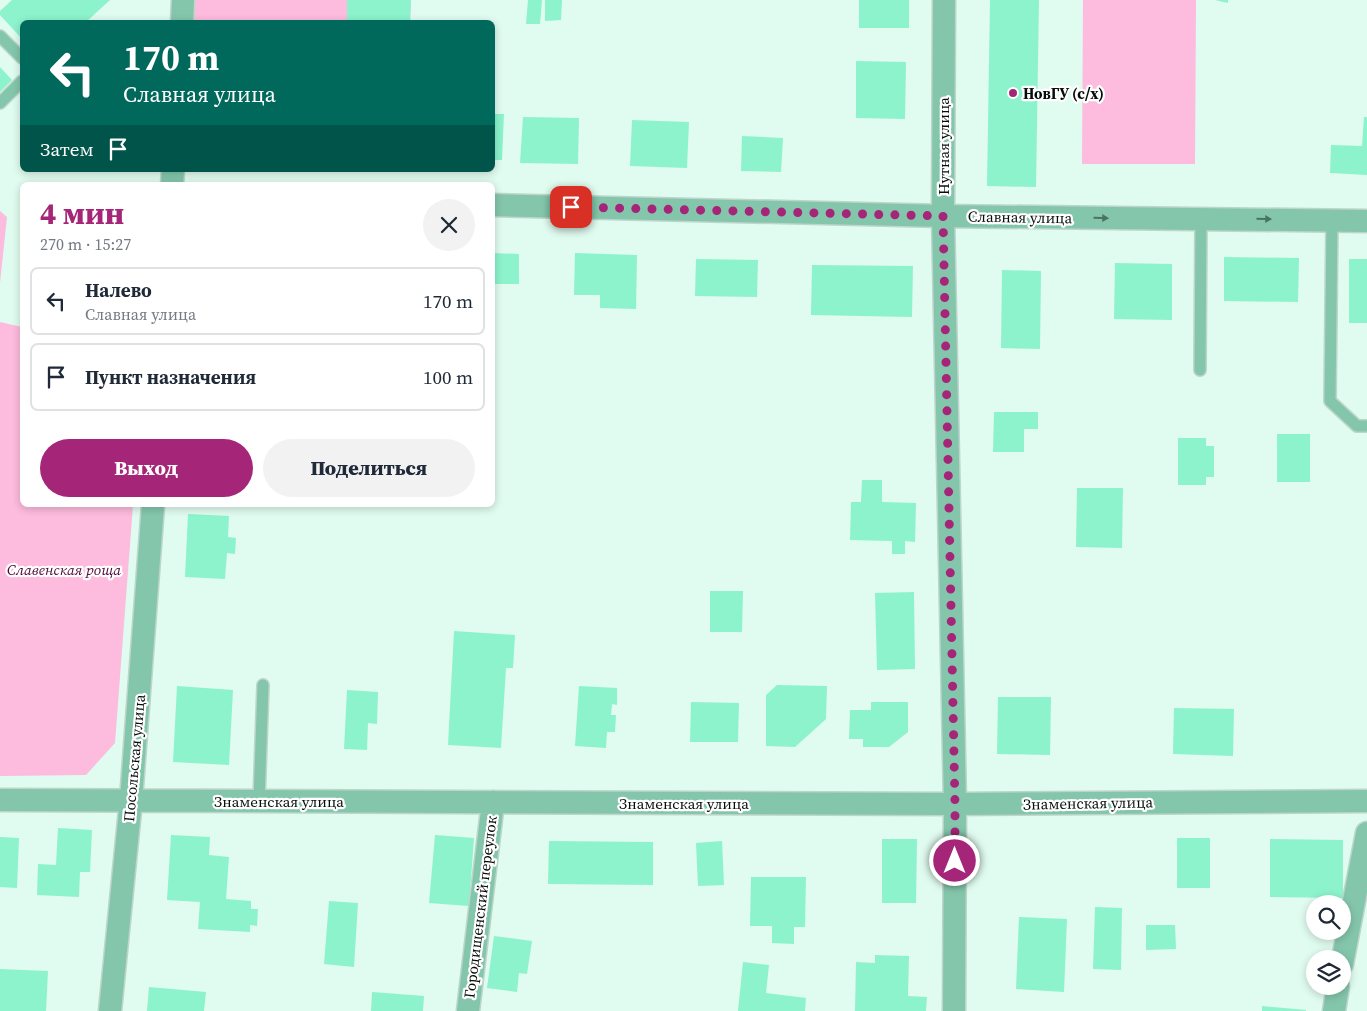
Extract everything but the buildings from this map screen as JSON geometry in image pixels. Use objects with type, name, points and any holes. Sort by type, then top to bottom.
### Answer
[{"type":"street","points":[[182,20],[183,0]]},
{"type":"street","name":"Нутная улица","points":[[944,0],[943,216],[955,804],[954,1011]]},
{"type":"street","name":"Славная улица","points":[[495,205],[943,216],[1367,221]]},
{"type":"street","name":"Посольская улица","points":[[110,1011],[131,800],[153,507]]},
{"type":"street","name":"Знаменская улица","points":[[0,800],[955,804],[1367,801]]},
{"type":"street","name":"Городищенский переулок","points":[[468,1011],[493,802]]},
{"type":"street","points":[[1345,950],[1367,833]]},
{"type":"street","points":[[1334,1011],[1337,995]]},
{"type":"lane","points":[[0,36],[20,56]]},
{"type":"lane","points":[[0,103],[20,83]]},
{"type":"lane","points":[[1200,370],[1201,219]]},
{"type":"lane","points":[[1332,220],[1330,401],[1357,426],[1367,426]]},
{"type":"lane","points":[[259,801],[263,685]]},
{"type":"green space","points":[[193,0],[411,0],[410,20],[192,20]]},
{"type":"green space","points":[[1083,0],[1196,0],[1195,164],[1082,164]]},
{"type":"green space","points":[[0,211],[7,217],[0,283]]},
{"type":"green space","name":"Славенская роща","points":[[0,322],[20,327],[20,507],[133,507],[115,743],[86,775],[0,776]]},
{"type":"place","name":"НовГУ (с/х)","points":[[1013,93]]},
{"type":"route","points":[[571,207],[943,216],[955,861]]}]
